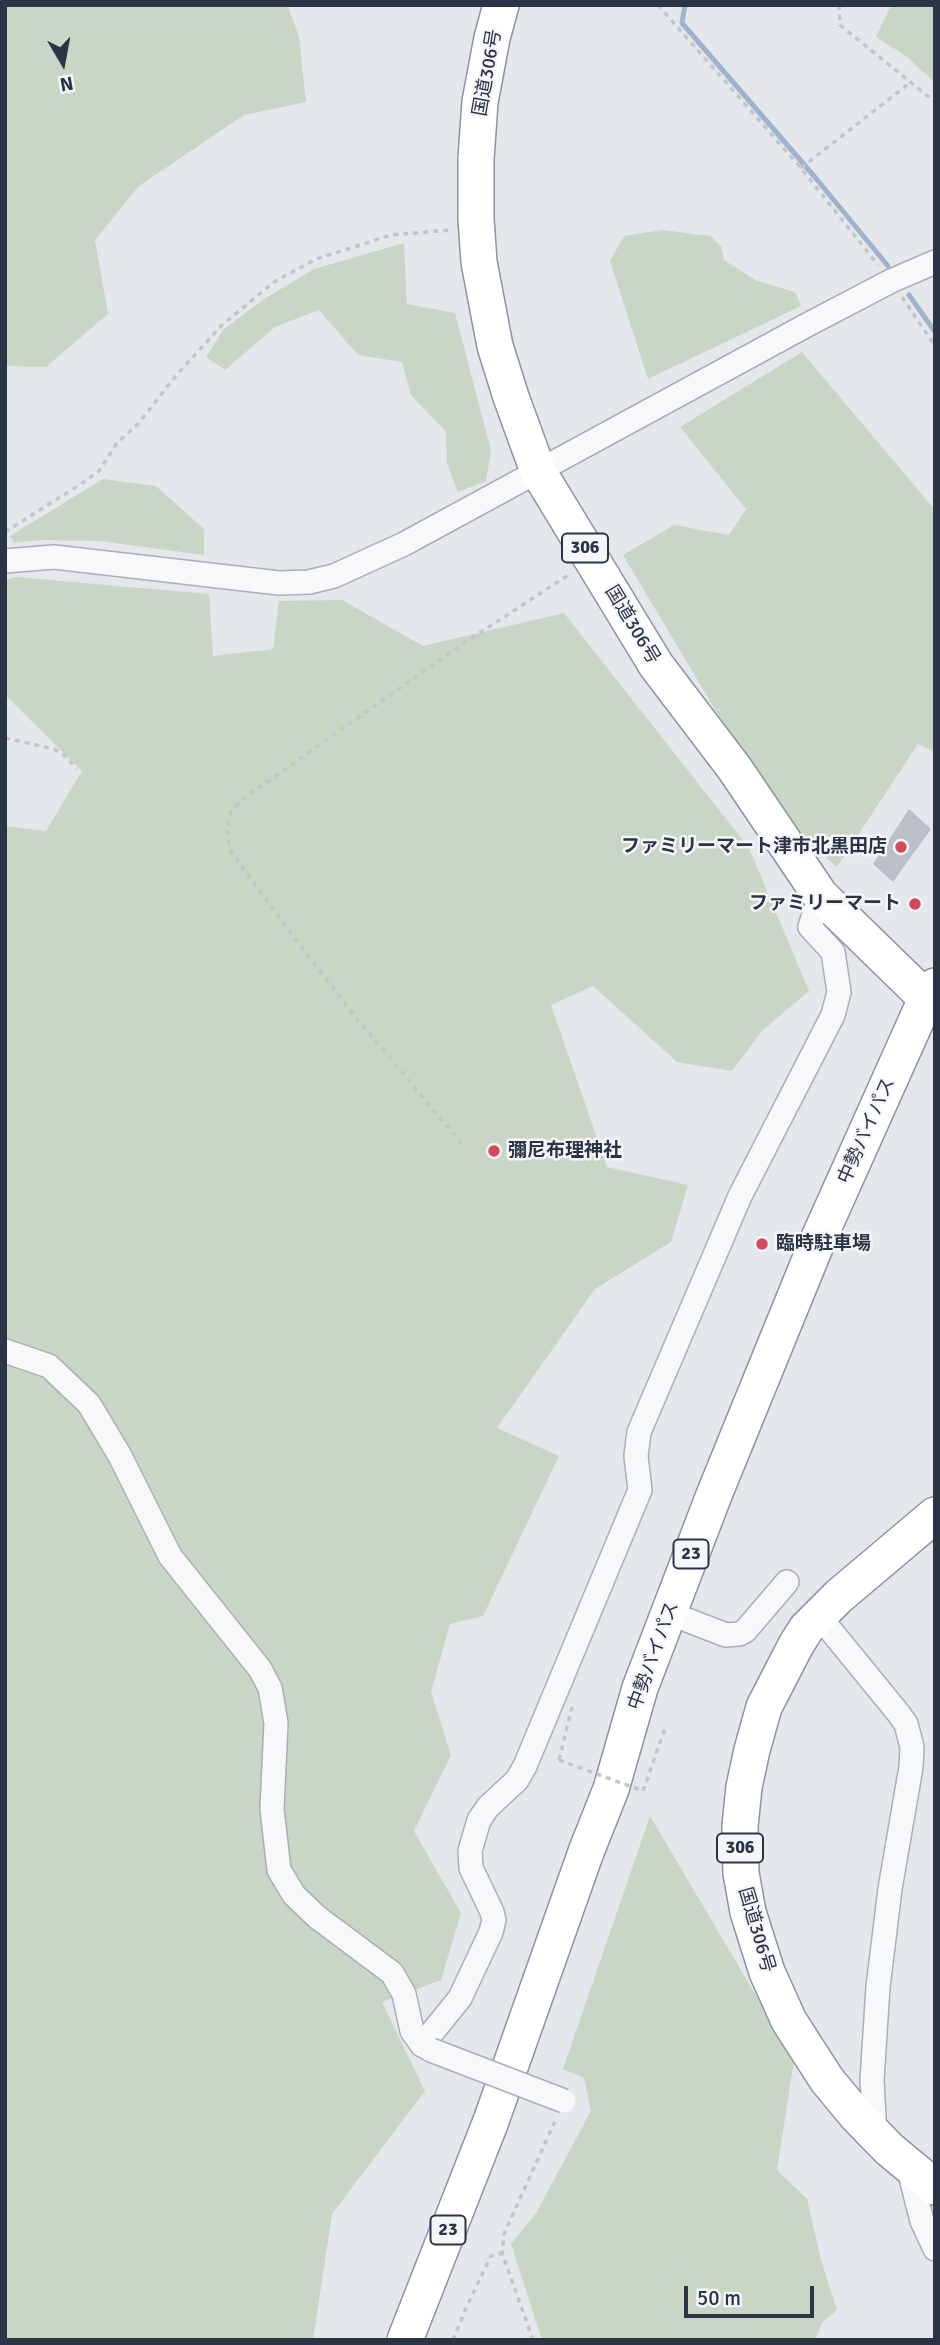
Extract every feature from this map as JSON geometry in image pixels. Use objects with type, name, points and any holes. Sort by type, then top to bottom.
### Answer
[{"type":"highway","name":"国道306号","points":[[501,5],[480,102],[475,159],[476,228],[482,285],[495,346],[538,471],[656,665],[735,769],[820,895],[932,997]]},
{"type":"highway","name":"中勢バイパス","points":[[405,2340],[491,2121],[611,1789],[640,1688],[713,1495],[818,1240],[932,997]]},
{"type":"highway","name":"国道306号","points":[[921,2177],[875,2135],[827,2080],[806,2050],[780,2003],[754,1935],[744,1895],[740,1826],[744,1787],[764,1707],[806,1629],[839,1596],[935,1515]]},
{"type":"highway","points":[[388,2340],[437,2219],[491,2121]]},
{"type":"highway","points":[[421,2340],[491,2121]]},
{"type":"street","points":[[5,561],[54,557],[257,582],[309,582],[334,576],[373,559],[891,281],[935,262]]},
{"type":"street","points":[[426,2048],[460,1998],[494,1920],[471,1868],[470,1850],[479,1820],[488,1807],[517,1780],[526,1766],[640,1490],[636,1456],[639,1432],[740,1196],[833,1015],[839,992],[833,952],[810,928],[820,895]]},
{"type":"street","points":[[5,1351],[50,1366],[89,1405],[120,1456],[170,1556],[260,1669],[270,1688],[276,1723],[272,1809],[279,1870],[293,1895],[317,1917],[392,1973],[404,1994],[412,2031],[426,2048],[564,2101]]},
{"type":"street","points":[[669,1613],[726,1635],[739,1634],[745,1631],[787,1582]]},
{"type":"street","points":[[819,1616],[899,1714],[906,1724],[912,1747],[878,1987],[872,2080],[875,2135]]},
{"type":"street","points":[[921,2177],[922,2221],[935,2249]]},
{"type":"path","points":[[658,5],[801,168],[891,281],[935,346]]},
{"type":"path","points":[[839,5],[840,26],[935,102]]},
{"type":"path","points":[[801,168],[911,82]]},
{"type":"path","points":[[5,532],[99,471],[117,443],[138,424],[174,378],[221,326],[274,282],[316,259],[391,235],[476,228]]},
{"type":"path","points":[[462,1144],[341,999],[230,850],[227,831],[230,814],[240,801],[458,647],[593,561]]},
{"type":"path","points":[[5,738],[54,749],[77,769]]},
{"type":"path","points":[[559,1760],[643,1791],[665,1728]]},
{"type":"path","points":[[533,2340],[502,2253],[504,2234],[564,2101]]},
{"type":"path","points":[[453,2340],[491,2256],[502,2253]]},
{"type":"green space","points":[[5,5],[287,5],[299,36],[306,102],[244,115],[139,186],[95,240],[108,314],[46,367],[5,366]]},
{"type":"green space","points":[[891,5],[935,5],[935,83],[906,56],[876,37]]},
{"type":"green space","points":[[662,230],[711,236],[721,246],[724,260],[757,281],[795,292],[801,306],[648,379],[610,261],[624,236]]},
{"type":"green space","points":[[404,243],[407,304],[455,313],[491,450],[486,481],[458,492],[447,464],[446,432],[411,395],[402,362],[358,355],[319,310],[275,327],[225,370],[206,357],[224,329],[264,299],[314,269]]},
{"type":"green space","points":[[802,352],[935,510],[935,752],[918,744],[837,867],[795,831],[735,743],[623,555],[674,525],[729,535],[746,509],[680,427]]},
{"type":"green space","points":[[103,479],[156,486],[204,529],[204,555],[100,541],[42,540],[14,543],[10,536]]},
{"type":"green space","points":[[15,577],[209,594],[213,656],[273,649],[279,601],[342,600],[423,646],[564,613],[749,848],[809,991],[762,1031],[732,1071],[677,1062],[593,986],[551,1005],[607,1167],[688,1185],[671,1242],[595,1289],[497,1428],[559,1456],[483,1616],[450,1624],[431,1692],[451,1755],[414,1831],[461,1913],[441,1980],[382,2002],[425,2091],[332,2214],[313,2340],[5,2340],[5,826],[46,831],[82,771],[5,695],[5,580]]},
{"type":"green space","points":[[650,1816],[794,2060],[777,2170],[807,2199],[821,2260],[837,2310],[822,2323],[815,2340],[542,2340],[511,2244],[536,2213],[591,2111],[584,2078],[563,2069]]},
{"type":"building","name":"ファミリーマート津市北黒田店","points":[[909,809],[931,829],[893,882],[873,864]]},
{"type":"waterway","points":[[685,5],[682,23],[888,266]]},
{"type":"waterway","points":[[909,295],[935,332]]},
{"type":"place","name":"ファミリーマート津市北黒田店","points":[[901,847]]},
{"type":"place","name":"ファミリーマート","points":[[915,904]]},
{"type":"place","name":"彌尼布理神社","points":[[494,1151]]},
{"type":"place","name":"臨時駐車場","points":[[762,1244]]}]
